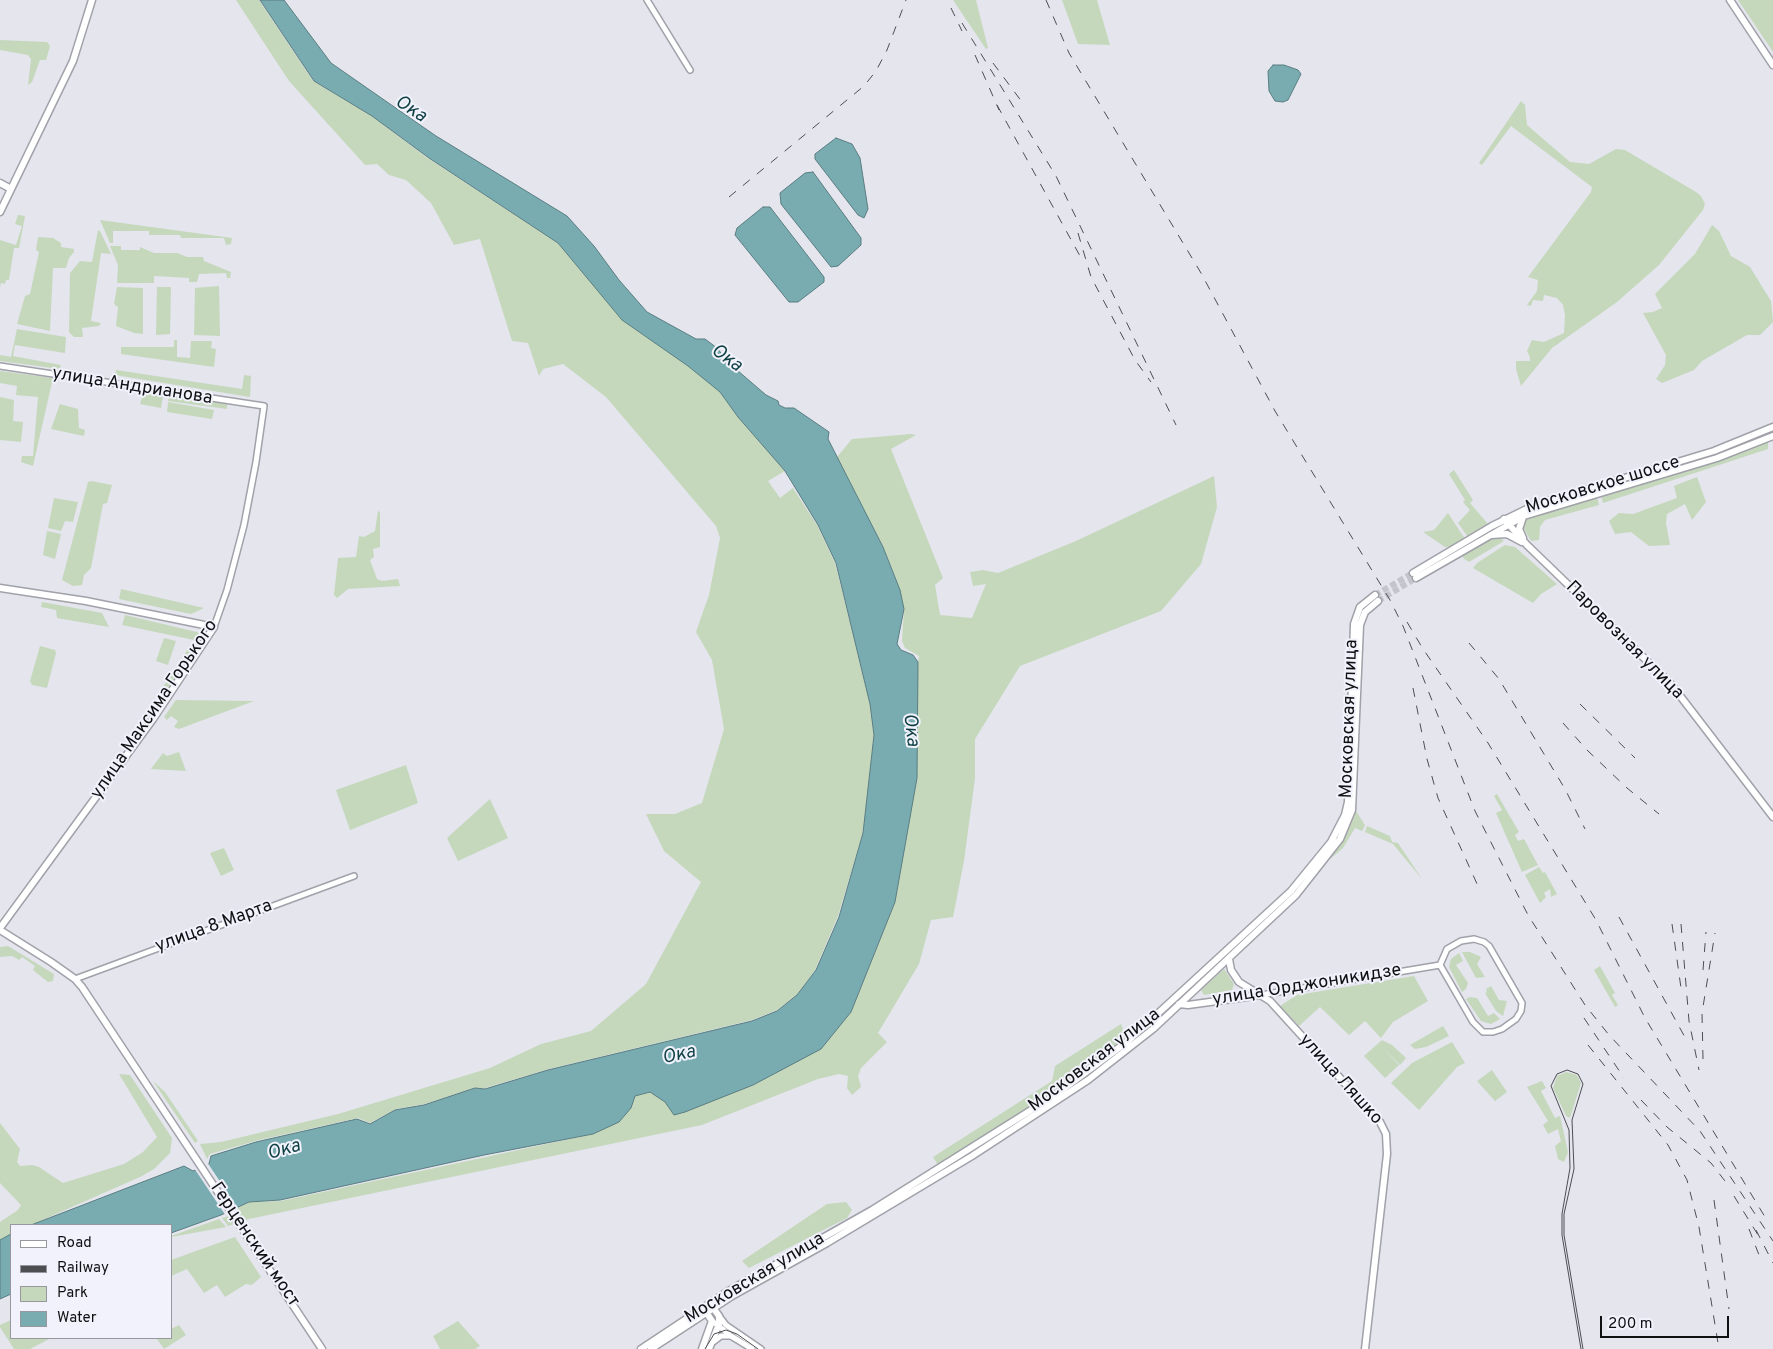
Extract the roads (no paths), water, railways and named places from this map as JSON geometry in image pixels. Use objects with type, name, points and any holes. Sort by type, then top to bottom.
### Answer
[{"type":"main road","points":[[0,212],[73,61],[92,0]]},
{"type":"main road","points":[[1730,0],[1773,65]]},
{"type":"main road","points":[[0,182],[11,189]]},
{"type":"main road","name":"Московское шоссе","points":[[1773,427],[1714,451],[1549,500],[1506,522],[1414,576],[1488,536],[1506,522],[1716,458],[1773,436]]},
{"type":"main road","points":[[1524,516],[1520,529],[1527,545]]},
{"type":"main road","name":"Паровозная улица","points":[[1506,522],[1527,545],[1671,684],[1773,817]]},
{"type":"main road","points":[[1488,536],[1507,534],[1527,545]]},
{"type":"main road","points":[[0,588],[94,602],[214,627]]},
{"type":"main road","points":[[1366,605],[1376,598]]},
{"type":"main road","name":"Московская улица","points":[[641,1349],[970,1154],[1085,1074],[1128,1041],[1229,959],[1296,895],[1336,845],[1347,826],[1354,802],[1358,644],[1366,605]]},
{"type":"main road","name":"Московская улица","points":[[1177,1002],[1291,891],[1339,829],[1348,802],[1354,624],[1358,611],[1366,605]]},
{"type":"main road","name":"улица Максима Горького","points":[[0,929],[153,720],[214,627]]},
{"type":"main road","points":[[0,929],[75,979]]},
{"type":"main road","name":"улица Ляшко","points":[[1229,959],[1231,970],[1239,982],[1270,1001],[1380,1122],[1386,1134],[1387,1154],[1365,1349]]},
{"type":"main road","name":"Герценский мост","points":[[75,979],[113,1032],[318,1340],[322,1349]]},
{"type":"main road","name":"улица Орджоникидзе","points":[[1177,1002],[1261,995]]},
{"type":"main road","points":[[711,1346],[719,1327],[719,1316],[712,1306]]},
{"type":"main road","points":[[702,1349],[712,1321],[705,1310]]},
{"type":"main road","name":"Московская улица","points":[[651,1349],[705,1310]]},
{"type":"street","points":[[647,0],[690,70]]},
{"type":"street","name":"улица Андрианова","points":[[0,366],[264,406]]},
{"type":"street","name":"улица Максима Горького","points":[[214,627],[223,605],[244,525],[264,406]]},
{"type":"street","name":"улица 8 Марта","points":[[75,979],[354,876]]},
{"type":"street","points":[[1470,939],[1484,942],[1519,996],[1522,1003],[1518,1015],[1502,1029],[1489,1033],[1478,1028],[1440,965],[1444,953],[1454,945],[1470,939]]},
{"type":"street","name":"улица Орджоникидзе","points":[[1261,995],[1440,965]]},
{"type":"street","points":[[719,1316],[729,1327],[761,1349]]},
{"type":"street","points":[[712,1321],[752,1349]]},
{"type":"street","points":[[708,1336],[719,1327],[729,1327]]},
{"type":"street","points":[[711,1346],[720,1336],[731,1336]]},
{"type":"water","name":"Ока","points":[[260,0],[284,0],[331,63],[436,136],[567,216],[594,246],[619,280],[647,312],[696,339],[705,339],[717,348],[730,364],[766,395],[778,401],[779,405],[785,408],[794,408],[829,432],[828,439],[883,547],[900,590],[904,609],[897,644],[901,650],[913,655],[918,662],[917,778],[895,902],[851,1012],[821,1049],[753,1085],[685,1112],[674,1115],[665,1102],[650,1092],[635,1096],[631,1108],[619,1122],[593,1134],[484,1155],[280,1200],[249,1202],[221,1215],[172,1233],[172,1224],[34,1224],[184,1166],[193,1171],[209,1164],[211,1156],[256,1142],[357,1119],[370,1124],[395,1110],[424,1105],[475,1088],[485,1089],[548,1070],[752,1021],[777,1011],[797,995],[816,970],[839,917],[863,833],[874,735],[870,704],[836,563],[818,525],[785,471],[738,417],[720,392],[688,366],[622,320],[558,243],[429,158],[372,116],[314,81]]},
{"type":"water","points":[[1273,65],[1284,65],[1298,70],[1301,74],[1288,100],[1283,102],[1275,101],[1269,91],[1268,71]]},
{"type":"water","points":[[836,138],[852,144],[860,158],[868,209],[864,218],[858,215],[815,159],[815,154]]},
{"type":"water","points":[[813,172],[861,238],[861,245],[838,266],[831,267],[781,204],[780,193],[805,173]]},
{"type":"water","points":[[763,207],[770,207],[824,277],[824,282],[798,302],[789,302],[735,235],[737,228]]},
{"type":"water","points":[[10,1235],[10,1294],[0,1299],[0,1240]]},
{"type":"tunnel","points":[[1375,595],[1413,573]]},
{"type":"tunnel","points":[[1378,601],[1416,578]]},
{"type":"tram line","points":[[1581,1349],[1562,1235],[1562,1214],[1570,1168],[1569,1130],[1551,1086],[1557,1074],[1567,1070],[1578,1074],[1583,1084],[1572,1120],[1574,1169],[1564,1214],[1564,1235],[1583,1349]]},
{"type":"tram line","points":[[705,1349],[714,1334],[726,1330],[737,1334],[758,1349]]},
{"type":"railway","points":[[729,197],[864,86],[876,71],[887,50],[906,0]]},
{"type":"railway","points":[[1046,0],[1069,53],[1201,273],[1275,411],[1390,600],[1403,626],[1475,811],[1528,915],[1585,1005],[1609,1035],[1700,1131],[1773,1241]]},
{"type":"railway","points":[[951,8],[962,31]]},
{"type":"railway","points":[[962,23],[1056,176],[1176,425]]},
{"type":"railway","points":[[975,55],[999,110]]},
{"type":"railway","points":[[993,63],[1022,102]]},
{"type":"railway","points":[[997,105],[1080,256]]},
{"type":"railway","points":[[1078,233],[1091,277],[1135,360],[1151,382]]},
{"type":"railway","points":[[1407,622],[1423,649],[1488,743],[1596,920],[1645,1018],[1765,1217]]},
{"type":"railway","points":[[1469,643],[1499,679],[1565,789],[1585,829]]},
{"type":"railway","points":[[1413,688],[1427,759],[1438,798],[1478,886]]},
{"type":"railway","points":[[1580,704],[1635,758]]},
{"type":"railway","points":[[1563,723],[1587,750],[1627,788],[1659,814]]},
{"type":"railway","points":[[1619,917],[1687,1041]]},
{"type":"railway","points":[[1672,924],[1681,988]]},
{"type":"railway","points":[[1681,924],[1689,1021],[1699,1070]]},
{"type":"railway","points":[[1703,970],[1706,932]]},
{"type":"railway","points":[[1703,1059],[1702,1013],[1715,933]]},
{"type":"railway","points":[[1584,1018],[1624,1078]]},
{"type":"railway","points":[[1588,1045],[1668,1145],[1687,1180],[1699,1227],[1719,1349]]},
{"type":"railway","points":[[1641,1100],[1667,1127],[1711,1163],[1725,1181]]},
{"type":"railway","points":[[1734,1196],[1758,1235]]},
{"type":"railway","points":[[1714,1200],[1729,1309]]},
{"type":"railway","points":[[1749,1229],[1759,1255]]},
{"type":"railway","points":[[1756,1230],[1773,1263]]}]
